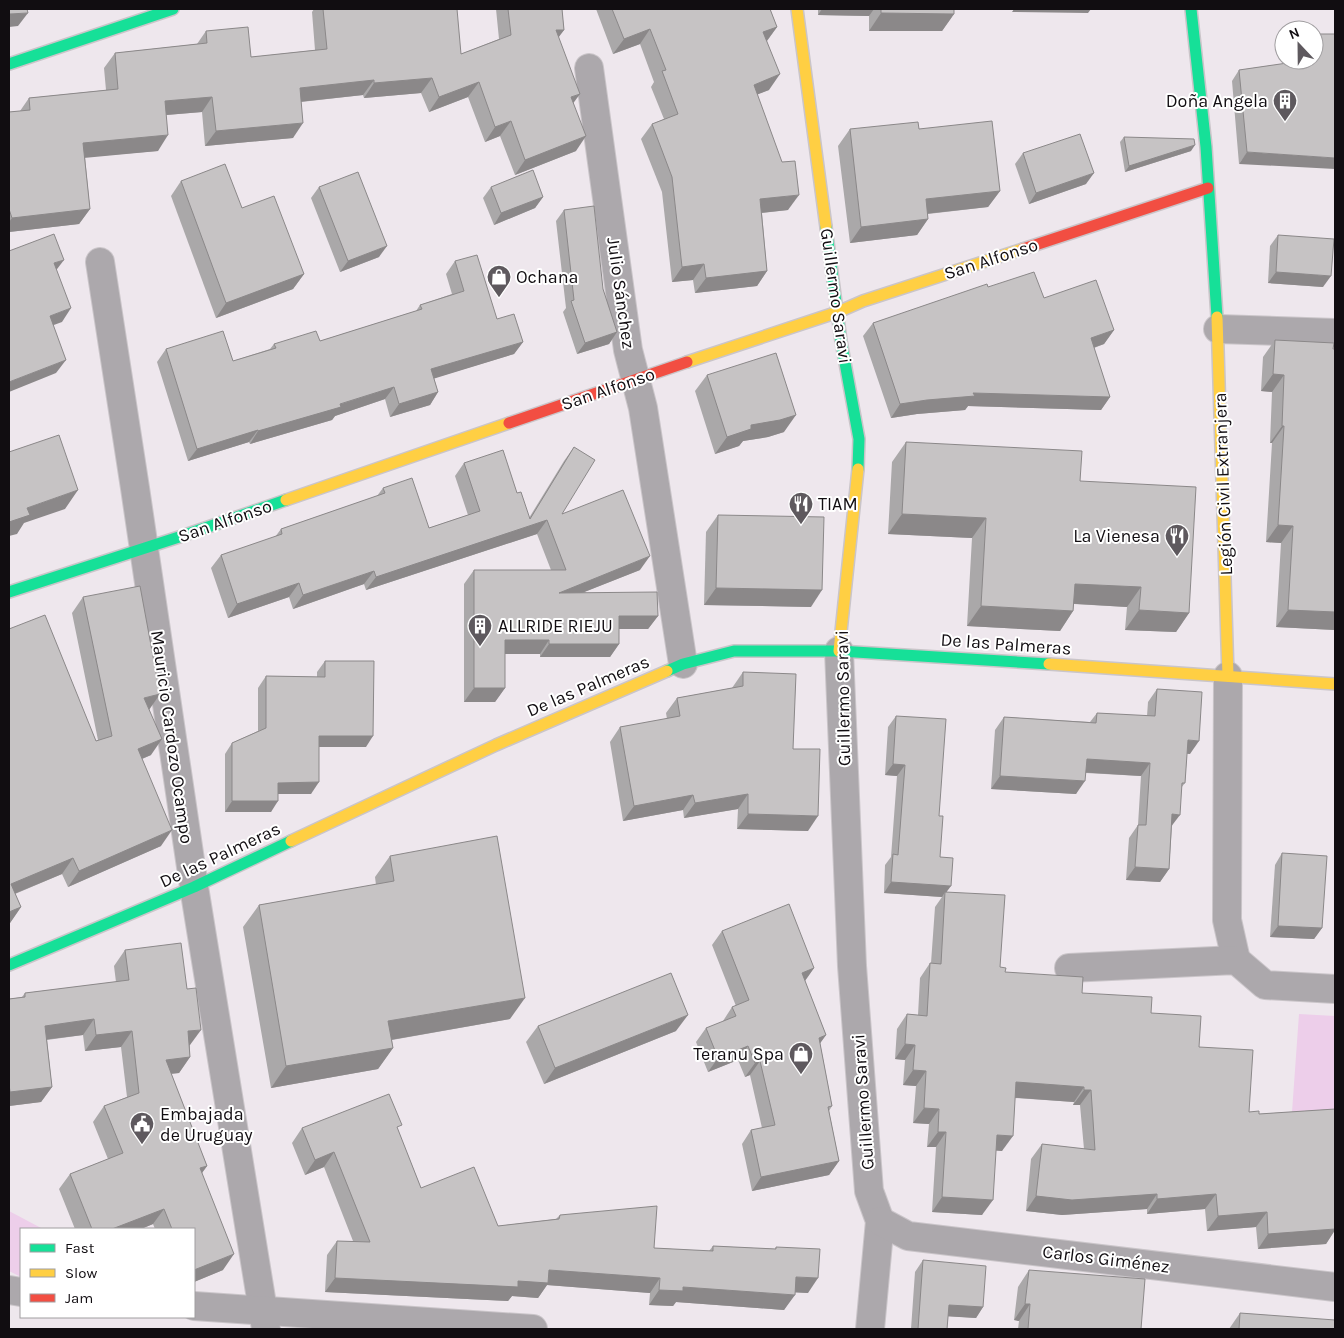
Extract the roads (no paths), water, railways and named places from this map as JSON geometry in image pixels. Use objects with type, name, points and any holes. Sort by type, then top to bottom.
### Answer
[{"type":"street","points":[[9,64],[172,9]]},
{"type":"street","name":"Guillermo Saravi","points":[[797,9],[841,341],[859,439],[859,460],[839,651],[852,966],[870,1191],[880,1221],[870,1329]]},
{"type":"street","name":"Legión Civil Extranjera","points":[[1191,9],[1206,147],[1218,329],[1228,676],[1227,920],[1236,960]]},
{"type":"street","name":"Julio Sánchez","points":[[589,68],[628,350],[643,408],[683,664]]},
{"type":"street","name":"San Alfonso","points":[[9,592],[144,548],[838,312],[862,301],[1208,188]]},
{"type":"street","name":"Mauricio Cardozo Ocampo","points":[[100,262],[194,888],[265,1321]]},
{"type":"street","points":[[1218,329],[1335,333]]},
{"type":"street","name":"De las Palmeras","points":[[9,965],[194,888],[496,745],[683,664],[734,651],[839,651],[1335,684]]},
{"type":"street","points":[[1069,968],[1236,960],[1265,985],[1335,989]]},
{"type":"street","name":"Carlos Giménez","points":[[880,1221],[908,1236],[1335,1287]]},
{"type":"street","points":[[195,1306],[265,1321],[533,1329]]},
{"type":"place","name":"Doña Angela","points":[[1285,122]]},
{"type":"place","name":"Ochana","points":[[499,298]]},
{"type":"place","name":"TIAM","points":[[801,525]]},
{"type":"place","name":"La Vienesa","points":[[1177,557]]},
{"type":"place","name":"ALLRIDE RIEJU","points":[[480,647]]},
{"type":"place","name":"Teranu Spa","points":[[801,1075]]},
{"type":"place","name":"Embajada de Uruguay","points":[[142,1145]]}]
